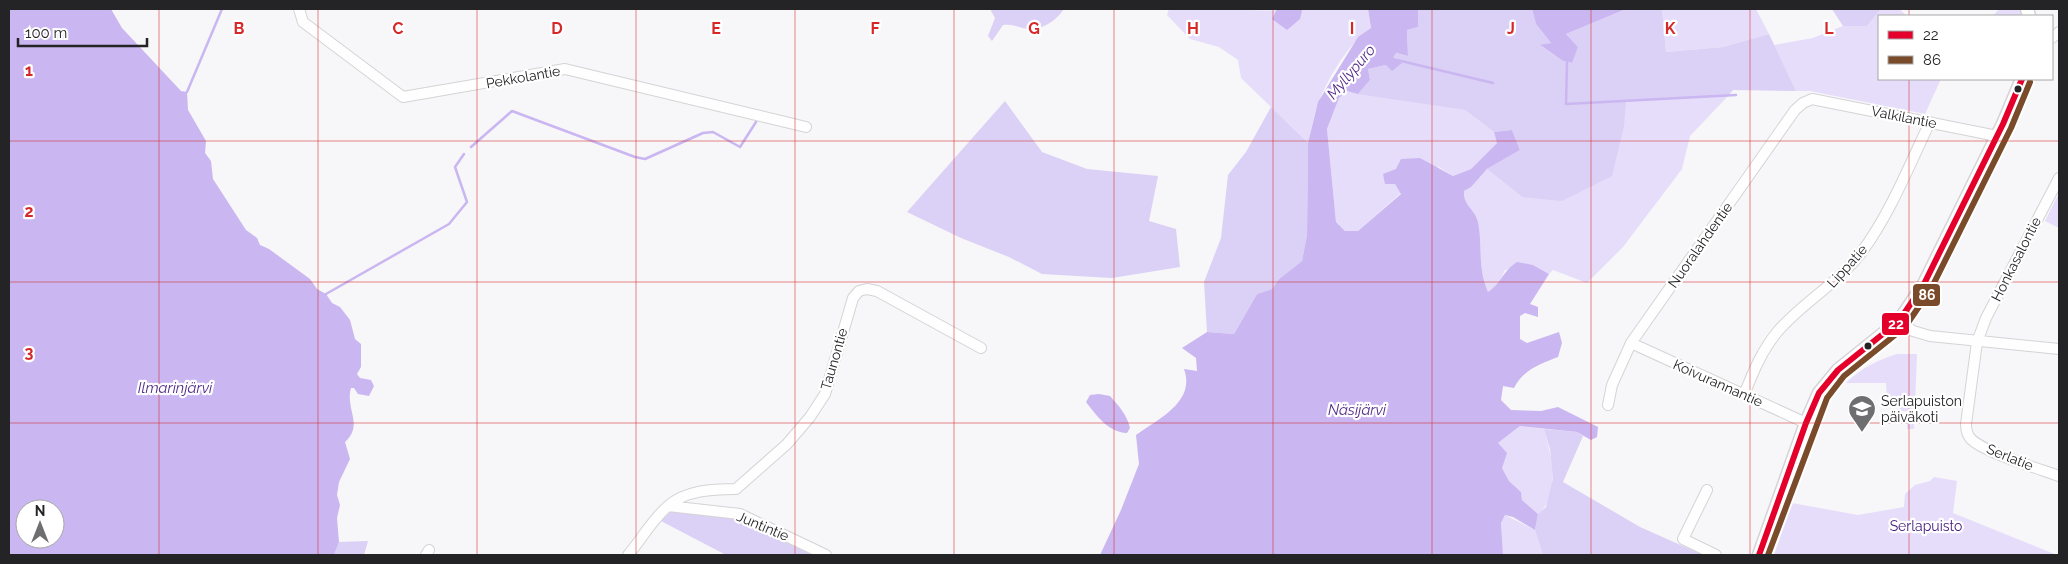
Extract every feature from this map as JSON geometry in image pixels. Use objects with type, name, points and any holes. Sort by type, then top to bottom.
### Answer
[{"type":"main road","points":[[1759,555],[1816,400],[1832,376],[1899,321],[1924,284],[1997,136],[2022,80]]},
{"type":"street","name":"Pekkolantie","points":[[299,9],[303,22],[402,97],[565,69],[806,127]]},
{"type":"street","name":"Valkilantie","points":[[1812,99],[1997,136]]},
{"type":"street","name":"Nuoralahdentie","points":[[1608,405],[1612,385],[1631,343],[1795,110],[1803,103],[1812,99]]},
{"type":"street","name":"Lippatie","points":[[1744,395],[1767,344],[1778,330],[1831,285],[1860,254],[1874,234],[1930,122]]},
{"type":"street","name":"Honkasalontie","points":[[1977,342],[1986,318],[2059,178]]},
{"type":"street","name":"Taunontie","points":[[667,506],[690,494],[715,489],[736,489],[788,444],[825,394],[846,318],[853,298],[859,291],[867,288],[877,291],[981,348]]},
{"type":"street","points":[[1899,321],[1922,334],[1977,342],[2059,348]]},
{"type":"street","name":"Serlatie","points":[[1977,342],[1966,432],[1971,439],[1986,448],[2059,476]]},
{"type":"street","name":"Koivurannantie","points":[[1631,343],[1806,423]]},
{"type":"street","points":[[1706,490],[1683,539],[1716,555]]},
{"type":"street","points":[[628,555],[667,506]]},
{"type":"street","name":"Juntintie","points":[[667,506],[740,514],[826,555]]},
{"type":"green space","points":[[1169,9],[1302,11],[1301,9],[1368,9],[1371,28],[1347,51],[1323,91],[1317,106],[1308,143],[1241,78],[1238,60],[1219,47],[1190,39],[1167,15]]},
{"type":"green space","points":[[1662,9],[1756,9],[1769,34],[1723,47],[1666,52]]},
{"type":"green space","points":[[1881,9],[1899,9],[1906,15],[1878,15],[1878,80],[1941,80],[1925,114],[1810,91],[1796,91],[1774,45],[1813,38],[1843,26],[1867,26]]},
{"type":"green space","points":[[1999,9],[2019,9],[2022,15],[1994,15]]},
{"type":"green space","points":[[1347,91],[1465,110],[1494,132],[1497,143],[1471,169],[1453,176],[1439,167],[1395,184],[1401,193],[1358,231],[1345,231],[1336,222],[1327,129],[1339,98]]},
{"type":"green space","points":[[1729,95],[1690,136],[1682,169],[1623,247],[1587,283],[1553,270],[1549,274],[1533,265],[1505,270],[1498,285],[1488,292],[1482,273],[1478,222],[1464,197],[1464,191],[1487,169],[1522,197],[1626,101]]},
{"type":"green space","points":[[2059,193],[2059,228],[2045,221]]},
{"type":"green space","points":[[1897,354],[1917,354],[1914,429],[1907,429],[1907,411],[1900,411],[1900,402],[1887,402],[1886,383],[1846,383],[1870,365]]},
{"type":"green space","points":[[1520,426],[1544,429],[1552,462],[1553,474],[1550,496],[1538,514],[1522,500],[1521,492],[1509,481],[1502,468],[1498,443]]},
{"type":"green space","name":"Serlapuisto","points":[[1934,477],[1957,481],[1953,513],[2057,555],[1774,555],[1792,503],[1858,515],[1904,507],[1905,494],[1915,485],[1930,481]]},
{"type":"green space","points":[[1505,515],[1535,530],[1543,555],[1503,555],[1501,523]]},
{"type":"shaded area","points":[[990,9],[1064,9],[1052,22],[1035,29],[1003,25],[992,41],[988,36],[995,18]]},
{"type":"shaded area","points":[[1418,9],[1532,9],[1536,24],[1551,43],[1541,46],[1563,61],[1571,63],[1578,47],[1566,34],[1626,9],[1662,9],[1666,52],[1723,47],[1769,34],[1796,91],[1733,90],[1729,95],[1626,101],[1624,126],[1612,176],[1562,201],[1522,197],[1487,169],[1520,150],[1512,130],[1494,132],[1465,110],[1358,94],[1370,80],[1368,69],[1386,65],[1395,53],[1408,56],[1407,30],[1418,27]]},
{"type":"shaded area","points":[[1832,9],[1881,9],[1867,26],[1843,26]]},
{"type":"shaded area","points":[[1005,101],[1042,152],[1087,169],[1158,176],[1149,221],[1176,229],[1180,267],[1112,278],[1042,274],[1009,257],[961,238],[907,212]]},
{"type":"shaded area","points":[[1271,107],[1308,143],[1307,235],[1302,261],[1279,279],[1272,289],[1257,294],[1234,334],[1207,332],[1204,282],[1221,238],[1228,175],[1246,152]]},
{"type":"shaded area","points":[[1544,429],[1577,432],[1583,436],[1563,482],[1640,527],[1703,555],[1543,555],[1535,530],[1538,514],[1546,507],[1553,479],[1550,449]]},
{"type":"shaded area","points":[[671,511],[735,518],[812,555],[726,555],[661,521]]},
{"type":"shaded area","points":[[368,541],[364,555],[334,555],[339,542]]},
{"type":"water","name":"Ilmarinjärvi","points":[[9,9],[111,9],[122,28],[181,91],[187,92],[188,110],[206,141],[205,153],[211,161],[213,179],[246,230],[257,238],[260,245],[269,249],[310,279],[317,289],[326,294],[332,303],[340,307],[350,320],[355,339],[361,344],[361,367],[357,374],[360,378],[371,380],[374,386],[369,396],[358,394],[354,388],[351,388],[350,403],[354,423],[350,436],[345,442],[350,459],[339,482],[337,495],[340,505],[337,518],[339,542],[334,555],[9,555]]},
{"type":"water","points":[[1277,9],[1301,9],[1300,19],[1287,30],[1272,19]]},
{"type":"water","name":"Näsijärvi","points":[[1368,9],[1418,9],[1418,27],[1407,30],[1408,56],[1396,53],[1393,57],[1402,63],[1392,71],[1386,65],[1368,69],[1370,80],[1358,94],[1347,91],[1339,98],[1327,129],[1336,222],[1345,231],[1358,231],[1401,194],[1395,184],[1385,184],[1383,174],[1396,169],[1401,159],[1420,158],[1453,176],[1471,169],[1497,143],[1494,132],[1512,130],[1520,150],[1487,169],[1471,187],[1464,191],[1465,200],[1478,222],[1482,274],[1488,292],[1517,262],[1533,265],[1549,274],[1530,304],[1538,307],[1538,317],[1525,313],[1520,316],[1520,339],[1527,343],[1559,332],[1562,343],[1558,357],[1527,372],[1514,388],[1503,386],[1501,400],[1511,410],[1541,411],[1558,407],[1598,427],[1597,437],[1591,440],[1577,432],[1520,426],[1498,443],[1507,453],[1502,468],[1509,481],[1521,492],[1522,500],[1538,514],[1535,530],[1513,517],[1505,515],[1501,523],[1503,555],[1100,555],[1121,510],[1139,464],[1136,435],[1164,416],[1180,400],[1185,391],[1184,369],[1197,371],[1196,358],[1182,348],[1207,332],[1234,334],[1257,294],[1272,289],[1279,279],[1302,261],[1307,235],[1308,143],[1318,102],[1358,37],[1371,28]]},
{"type":"water","points":[[1532,9],[1626,9],[1566,34],[1578,47],[1572,63],[1563,61],[1540,45],[1551,43],[1536,24]]},
{"type":"water","points":[[1090,395],[1110,396],[1122,411],[1130,428],[1127,433],[1114,430],[1099,418],[1086,402]]},
{"type":"waterway","points":[[187,92],[222,9]]},
{"type":"waterway","points":[[1397,60],[1493,83]]},
{"type":"waterway","points":[[1567,62],[1566,104],[1736,95]]},
{"type":"waterway","points":[[471,147],[512,111],[635,157],[645,159],[703,133],[713,132],[740,147],[756,122]]},
{"type":"waterway","points":[[326,294],[449,224],[467,202],[455,167],[464,154]]},
{"type":"transit line","name":"22","points":[[1759,555],[1806,423],[1819,393],[1838,370],[1899,321],[1924,284],[2003,124],[2022,80]]},
{"type":"transit line","name":"86","points":[[1768,555],[1827,398],[1844,376],[1905,327],[1931,289],[2011,128],[2030,82]]},
{"type":"place","name":"Serlapuiston päiväkoti","points":[[1862,433]]},
{"type":"water label","name":"Myllypuro","points":[[1351,72]]}]
